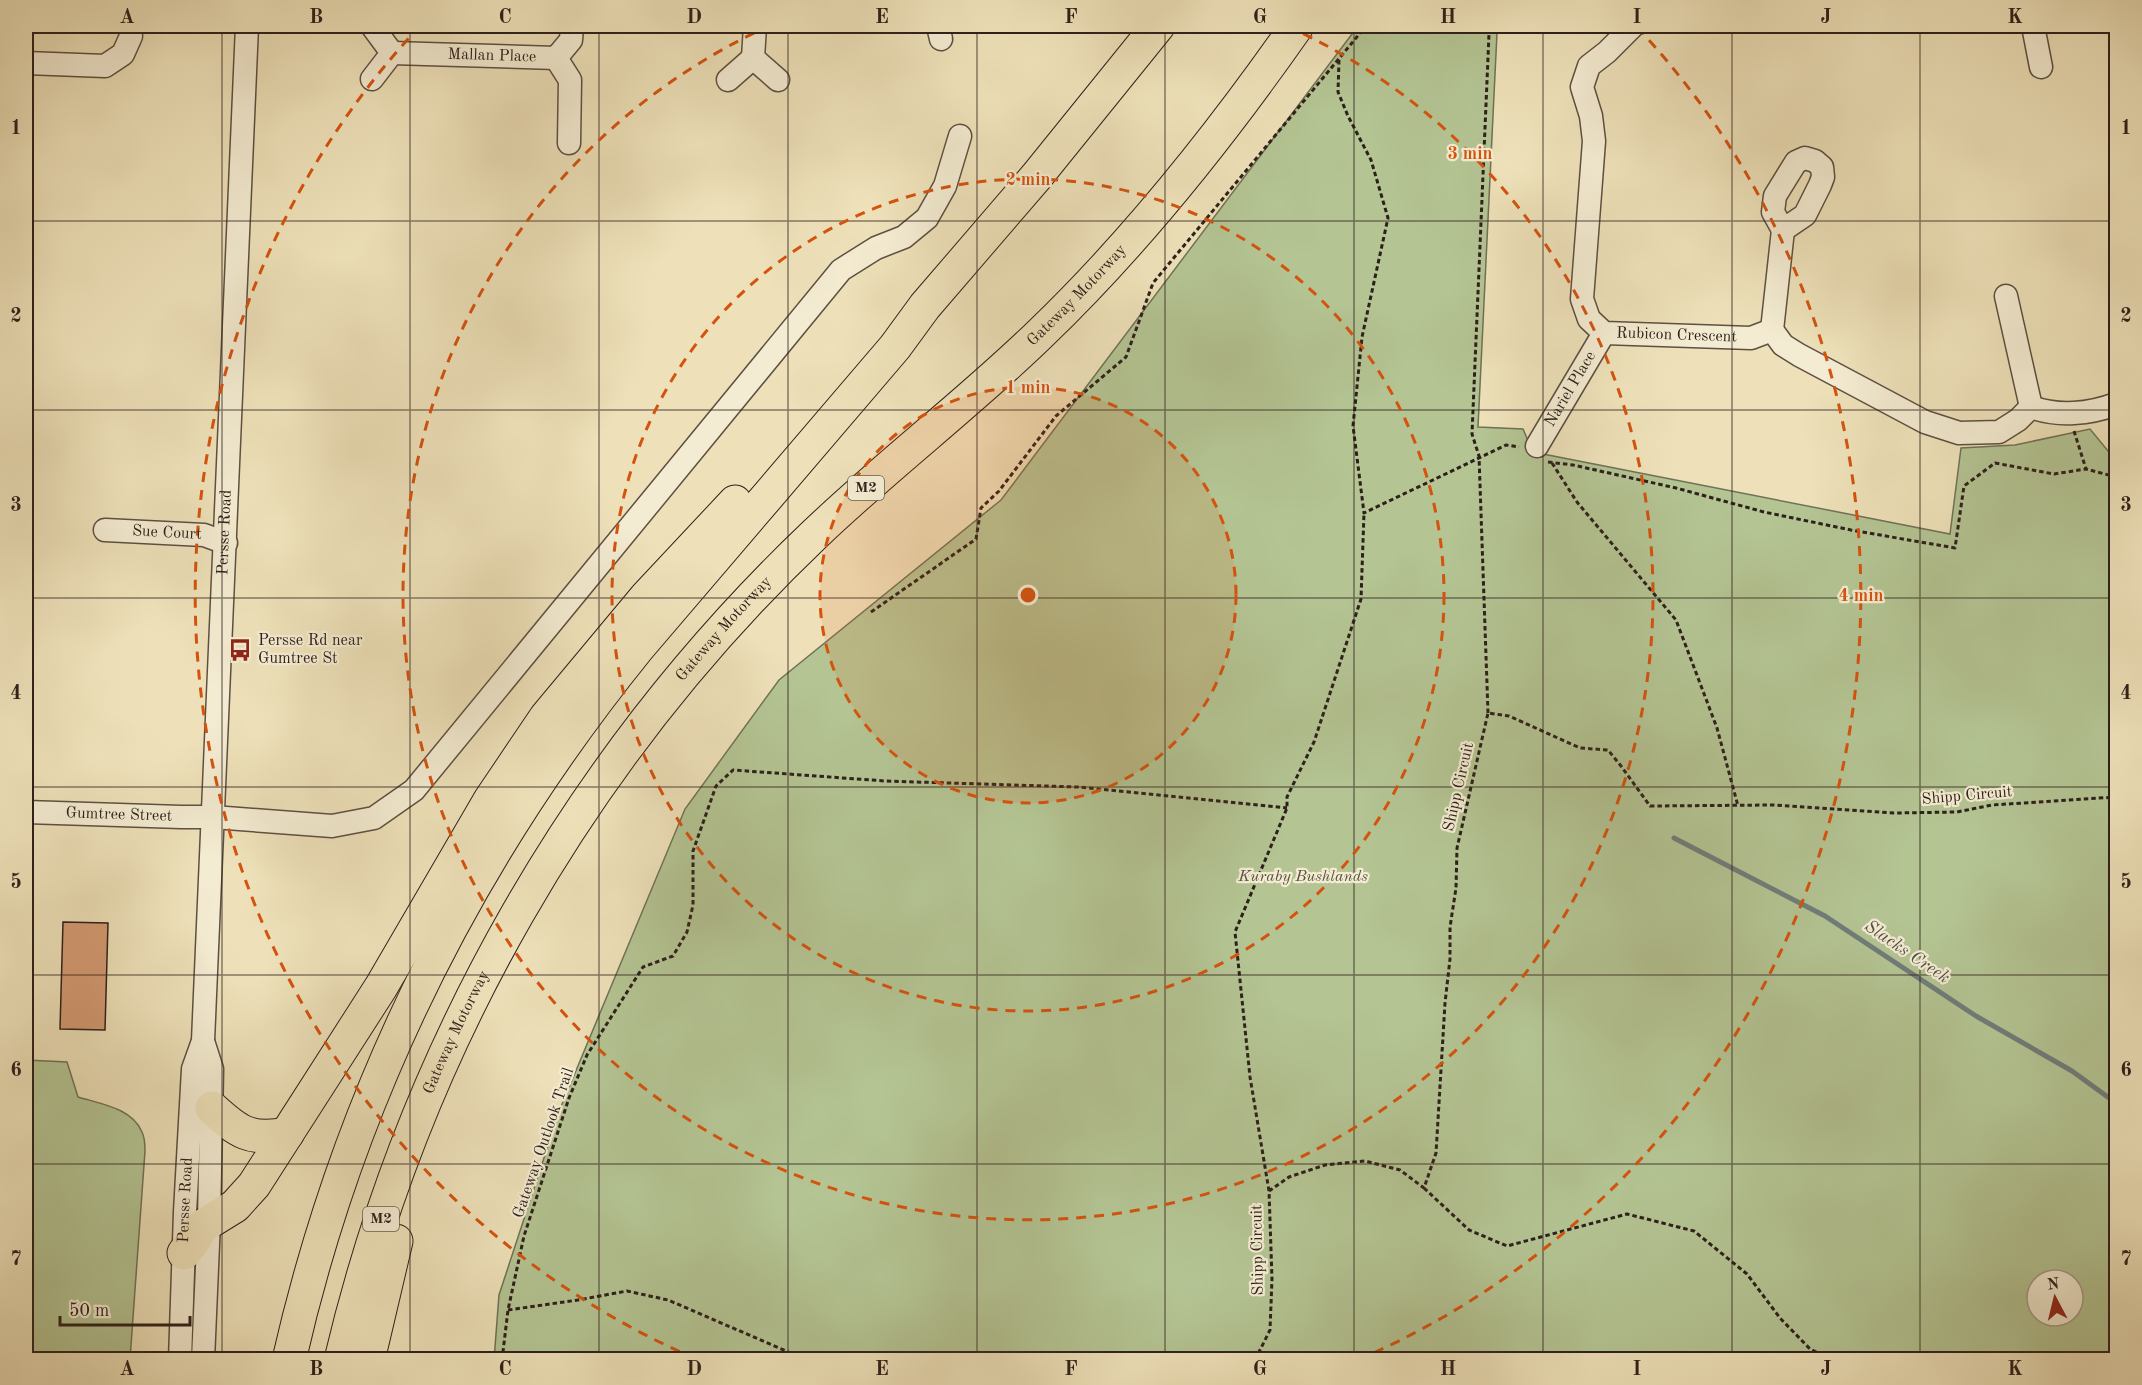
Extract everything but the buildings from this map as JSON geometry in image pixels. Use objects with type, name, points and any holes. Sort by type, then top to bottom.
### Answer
[{"type":"highway","points":[[289,1359],[314,1260],[367,1104],[418,988],[482,869],[517,812],[595,700],[895,347],[926,306],[1158,26]]},
{"type":"highway","name":"Gateway Motorway","points":[[341,1359],[372,1247],[412,1131],[432,1083],[501,942],[566,834],[606,774],[698,657],[814,535],[1039,335],[1086,289],[1149,221],[1252,90],[1297,26]]},
{"type":"highway","points":[[184,1253],[201,1227],[235,1206],[244,1197],[287,1134],[381,987],[490,800],[546,717],[646,597],[774,460],[877,344],[926,306]]},
{"type":"highway","points":[[368,1359],[406,1203],[433,1118],[432,1083]]},
{"type":"highway","points":[[212,1108],[246,1134],[266,1137],[287,1134]]},
{"type":"street","points":[[26,63],[105,66],[123,54],[131,36],[130,26]]},
{"type":"street","name":"Persse Road","points":[[180,1359],[194,1069],[203,1041],[247,26]]},
{"type":"street","points":[[372,26],[392,53],[372,79]]},
{"type":"street","name":"Mallan Place","points":[[392,53],[556,58],[571,40],[572,26]]},
{"type":"street","points":[[728,80],[753,58],[755,26]]},
{"type":"street","name":"Rubicon Crescent","points":[[1633,26],[1589,66],[1582,87],[1591,116],[1594,141],[1582,299],[1589,320],[1604,333],[1751,338],[1772,330]]},
{"type":"street","points":[[2033,26],[2041,67]]},
{"type":"street","points":[[556,58],[570,80],[569,143]]},
{"type":"street","points":[[753,58],[778,80]]},
{"type":"street","name":"Gumtree Street","points":[[26,812],[181,818],[213,817],[332,826],[374,818],[414,790],[841,270],[876,248],[904,237],[927,218],[945,186],[960,136]]},
{"type":"street","points":[[1783,230],[1772,330],[1783,345],[1926,422],[1959,433],[1999,432],[2018,420],[2031,407]]},
{"type":"street","points":[[2006,296],[2031,407]]},
{"type":"street","name":"Nariel Place","points":[[1537,446],[1604,333]]},
{"type":"street","points":[[2031,407],[2047,413],[2070,414],[2116,404]]},
{"type":"street","name":"Sue Court","points":[[105,530],[204,535],[226,543]]},
{"type":"street","name":"Persse Road","points":[[203,1041],[212,1069],[203,1359]]},
{"type":"path","points":[[871,612],[976,539],[981,508],[999,491],[1056,416],[1126,357],[1153,283],[1216,204],[1366,26]]},
{"type":"path","points":[[1488,713],[1479,456],[1472,434],[1485,96],[1489,34],[1492,26]]},
{"type":"path","points":[[1269,1191],[1250,1077],[1235,932],[1287,808],[1287,797],[1314,742],[1361,599],[1364,513],[1353,426],[1362,337],[1388,218],[1371,160],[1338,92],[1339,60]]},
{"type":"path","points":[[2076,441],[2086,469]]},
{"type":"path","points":[[1364,513],[1506,445],[1537,446],[1537,459],[1552,463],[1573,465],[1676,488],[1764,512],[1955,548],[1964,486],[1995,464],[2054,474],[2086,469],[2116,477]]},
{"type":"path","points":[[1552,463],[1577,502],[1677,620],[1717,728],[1738,806]]},
{"type":"path","name":"Shipp Circuit","points":[[1256,1359],[1269,1330],[1272,1279],[1269,1191],[1289,1177],[1325,1165],[1365,1161],[1400,1170],[1424,1188],[1436,1153],[1445,1003],[1450,959],[1450,927],[1456,888],[1458,848],[1488,713],[1509,716],[1580,748],[1608,750],[1650,806],[1820,807],[1894,813],[1946,812],[1992,805],[2116,797]]},
{"type":"path","name":"Gateway Outlook Trail","points":[[502,1359],[508,1310],[524,1236],[569,1098],[587,1055],[643,966],[673,956],[687,932],[693,905],[693,850],[716,786],[734,770],[885,781],[1078,787],[1287,808]]},
{"type":"path","points":[[1424,1188],[1469,1230],[1507,1246],[1627,1214],[1694,1231],[1747,1274],[1780,1318],[1810,1349],[1833,1359]]},
{"type":"path","points":[[508,1310],[627,1291],[668,1300],[807,1359]]},
{"type":"green space","name":"Kuraby Bushlands","points":[[1358,26],[1503,26],[1497,33],[1478,427],[1523,429],[1533,452],[1950,534],[1961,448],[2015,445],[2090,429],[2116,459],[2116,1359],[494,1360],[499,1295],[560,1109],[685,809],[779,680],[1001,500]]},
{"type":"green space","points":[[26,1060],[67,1062],[78,1097],[123,1112],[131,1117],[143,1134],[145,1151],[130,1359],[26,1359]]},
{"type":"waterway","name":"Slacks Creek","points":[[1674,838],[1825,916],[1976,1016],[2072,1071],[2116,1103]]},
{"type":"place","name":"Persse Rd near Gumtree St","points":[[240,650]]}]
